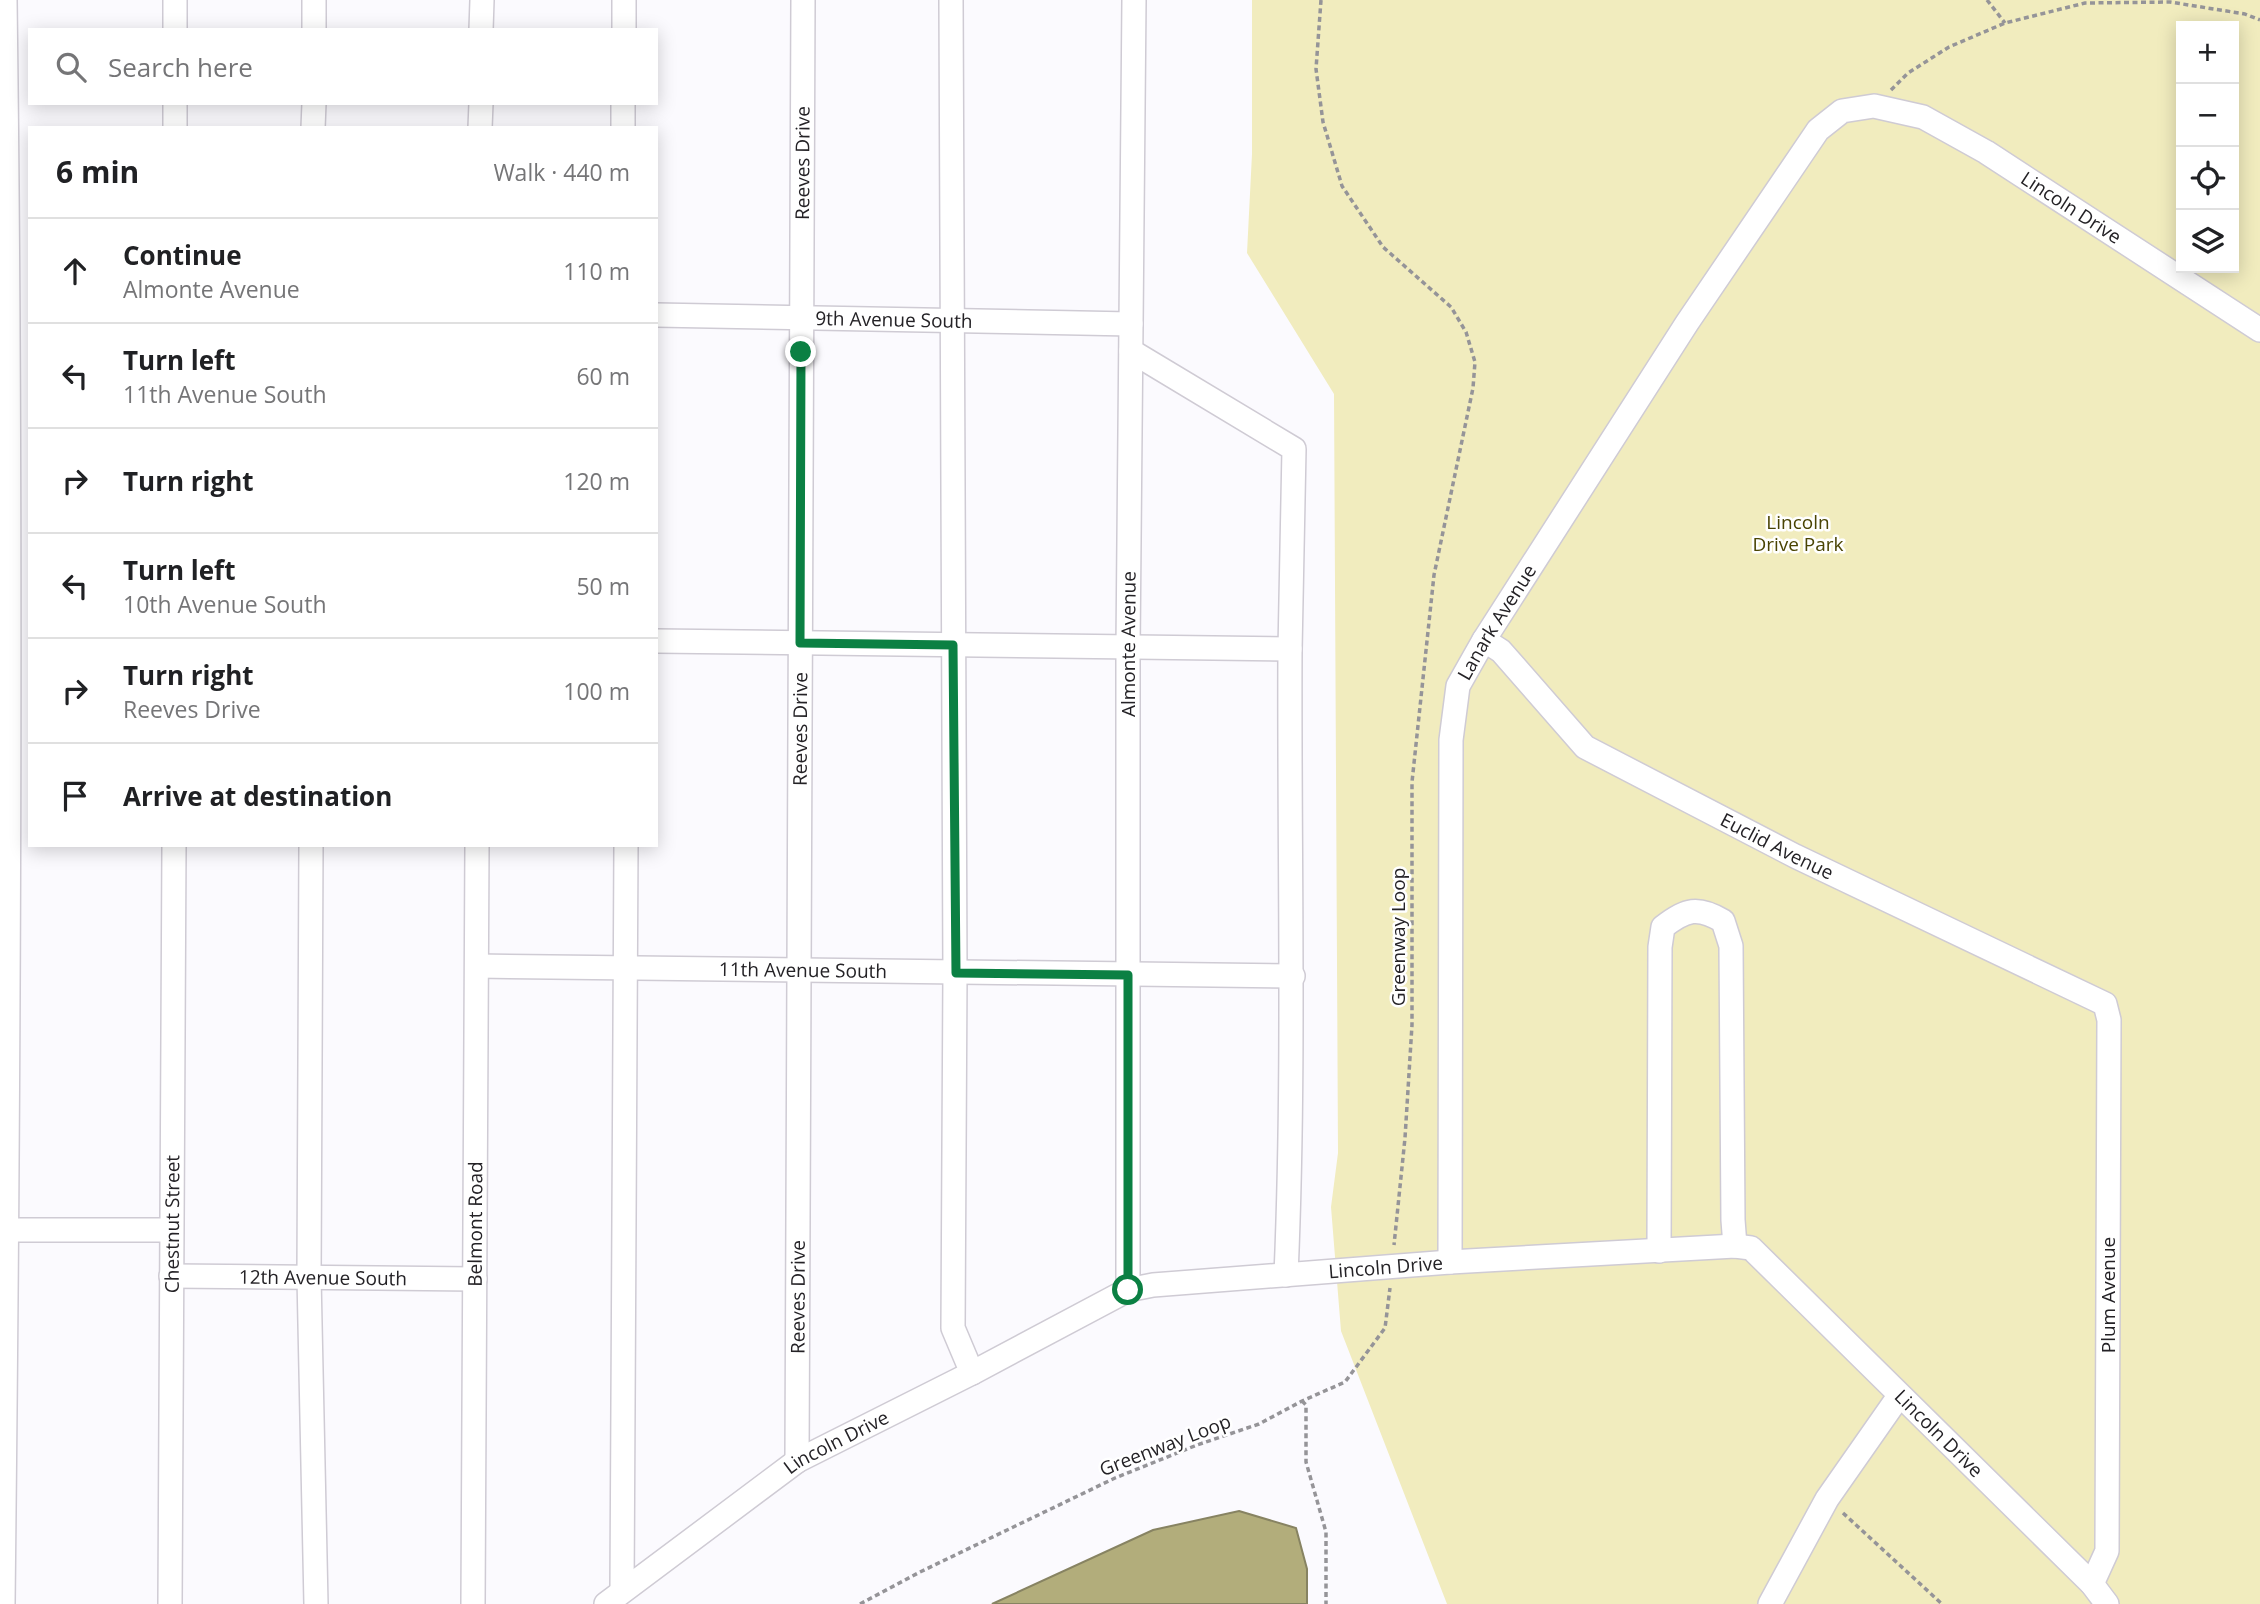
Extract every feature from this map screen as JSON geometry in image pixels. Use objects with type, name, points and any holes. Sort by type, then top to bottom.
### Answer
[{"type":"street","points":[[3,1604],[4,1230],[13,640],[13,312],[5,0]]},
{"type":"street","points":[[175,0],[175,28]]},
{"type":"street","points":[[314,0],[314,28]]},
{"type":"street","points":[[481,28],[482,0]]},
{"type":"street","points":[[624,0],[624,28]]},
{"type":"street","name":"Reeves Drive","points":[[797,1461],[803,0]]},
{"type":"street","points":[[951,0],[956,973],[953,1328],[972,1373]]},
{"type":"street","name":"Almonte Avenue","points":[[1128,1290],[1128,648],[1134,0]]},
{"type":"street","points":[[175,105],[175,126]]},
{"type":"street","points":[[313,126],[314,105]]},
{"type":"street","points":[[480,126],[481,105]]},
{"type":"street","points":[[623,105],[623,126]]},
{"type":"street","name":"Lincoln Drive","points":[[1874,106],[1923,117],[1986,152],[2260,330]]},
{"type":"street","name":"Lanark Avenue","points":[[1450,1262],[1451,740],[1458,686],[1484,640],[1687,323],[1818,130],[1842,111],[1874,106]]},
{"type":"street","name":"9th Avenue South","points":[[658,315],[1131,324]]},
{"type":"street","points":[[1131,351],[1294,449],[1290,649],[1293,976],[1286,1275]]},
{"type":"street","name":"Euclid Avenue","points":[[1484,640],[1501,651],[1585,747],[1795,856],[2105,1004]]},
{"type":"street","points":[[658,641],[1290,649]]},
{"type":"street","name":"Chestnut Street","points":[[170,1604],[174,847]]},
{"type":"street","points":[[311,847],[309,1277],[316,1604]]},
{"type":"street","name":"Belmont Road","points":[[473,1604],[477,847]]},
{"type":"street","points":[[614,1598],[626,847]]},
{"type":"street","points":[[1659,1251],[1661,937],[1663,927],[1680,914],[1707,911],[1723,921],[1731,946],[1735,1246]]},
{"type":"street","name":"11th Avenue South","points":[[477,966],[1293,976]]},
{"type":"street","name":"Plum Avenue","points":[[2092,1584],[2107,1551],[2109,1020],[2105,1004]]},
{"type":"street","points":[[4,1230],[171,1230]]},
{"type":"street","name":"Lincoln Drive","points":[[614,1598],[797,1461],[972,1373],[1128,1290],[1153,1285],[1450,1262],[1735,1246],[1751,1248],[2092,1584],[2108,1604]]},
{"type":"street","name":"12th Avenue South","points":[[171,1276],[475,1279]]},
{"type":"street","points":[[1770,1604],[1827,1499],[1899,1396]]},
{"type":"path","name":"Greenway Loop","points":[[860,1604],[919,1572],[1115,1478],[1197,1445],[1259,1424],[1345,1382],[1385,1328],[1405,1138],[1412,1025],[1412,782],[1434,575],[1473,388],[1475,362],[1466,332],[1451,307],[1383,247],[1342,186],[1323,122],[1316,69],[1321,0]]},
{"type":"path","points":[[1987,0],[2005,23]]},
{"type":"path","points":[[1874,106],[1908,73],[1949,47],[2005,23],[2085,3],[2169,2],[2245,14],[2260,20]]},
{"type":"path","points":[[1302,1401],[1306,1405],[1306,1462],[1326,1532],[1326,1604]]},
{"type":"path","points":[[1827,1499],[1942,1604]]},
{"type":"green space","name":"Lincoln Drive Park","points":[[1252,0],[2260,0],[2260,1604],[1447,1604],[1341,1331],[1331,1207],[1338,1153],[1334,394],[1247,253],[1252,154]]},
{"type":"shaded area","points":[[1239,1511],[1296,1528],[1307,1569],[1307,1604],[992,1604],[1153,1530]]},
{"type":"route","points":[[801,352],[800,643],[953,645],[956,973],[1128,975],[1128,1290]]}]
